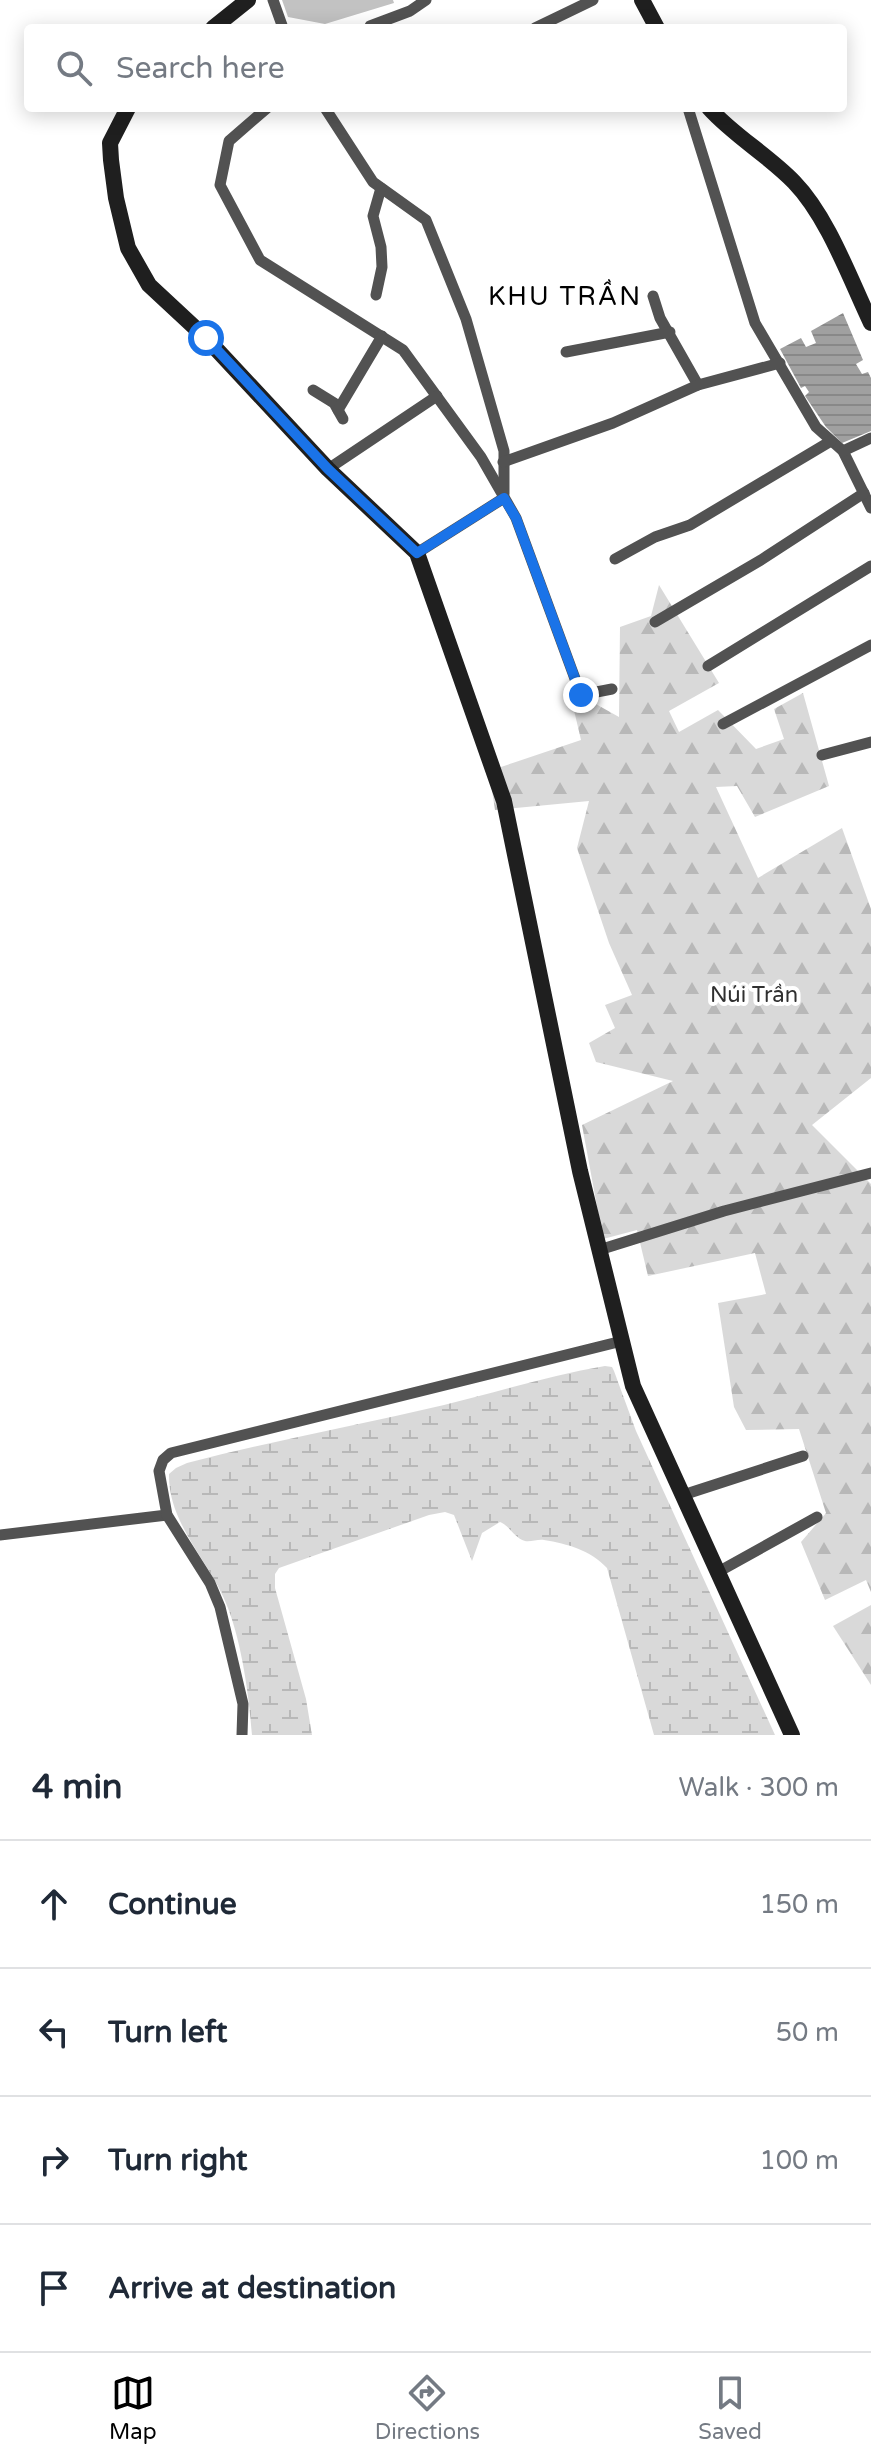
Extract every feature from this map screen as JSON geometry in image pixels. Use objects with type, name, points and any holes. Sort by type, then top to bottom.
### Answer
[{"type":"street","points":[[218,24],[248,0]]},
{"type":"street","points":[[273,0],[282,24]]},
{"type":"street","points":[[375,24],[410,11],[426,0]]},
{"type":"street","points":[[543,24],[593,0]]},
{"type":"street","points":[[642,0],[655,24]]},
{"type":"street","points":[[126,112],[110,143],[116,198],[128,248],[149,285],[206,338],[328,469],[417,553],[504,801],[580,1171],[633,1386],[792,1735]]},
{"type":"street","points":[[262,112],[229,141],[220,185],[260,260],[403,350],[481,457],[516,518],[581,695],[612,689]]},
{"type":"street","points":[[328,112],[373,182],[426,220],[466,319],[504,451],[504,498]]},
{"type":"street","points":[[689,112],[755,323],[816,427],[843,451],[871,508]]},
{"type":"street","points":[[714,112],[788,176],[806,196],[835,247],[871,323]]},
{"type":"street","points":[[376,295],[382,267],[381,247],[373,216],[381,188]]},
{"type":"street","points":[[653,296],[660,318],[698,385]]},
{"type":"street","points":[[566,352],[670,332]]},
{"type":"street","points":[[313,390],[334,403],[340,415],[382,336]]},
{"type":"street","points":[[503,462],[613,423],[698,385],[780,363]]},
{"type":"street","points":[[328,469],[437,396]]},
{"type":"street","points":[[843,451],[871,438]]},
{"type":"street","points":[[615,559],[655,537],[690,525],[831,441]]},
{"type":"street","points":[[655,622],[722,584],[864,493]]},
{"type":"street","points":[[417,553],[504,498]]},
{"type":"street","points":[[708,666],[871,566]]},
{"type":"street","points":[[723,724],[871,645]]},
{"type":"street","points":[[822,755],[871,742]]},
{"type":"street","points":[[599,1250],[724,1211],[871,1173]]},
{"type":"street","points":[[242,1735],[243,1704],[220,1607],[210,1583],[167,1515],[159,1482],[163,1460],[171,1453],[622,1341]]},
{"type":"street","points":[[683,1495],[803,1456]]},
{"type":"street","points":[[0,1535],[167,1515]]},
{"type":"street","points":[[718,1572],[817,1517]]},
{"type":"green space","name":"Núi Trần","points":[[659,585],[719,683],[669,711],[679,732],[718,710],[756,749],[784,739],[774,709],[803,693],[829,786],[755,817],[737,786],[716,787],[758,878],[842,828],[871,909],[871,1078],[812,1125],[871,1184],[871,1592],[866,1580],[825,1600],[801,1542],[826,1513],[799,1429],[746,1430],[734,1407],[718,1303],[766,1294],[755,1253],[648,1276],[637,1230],[603,1239],[582,1125],[673,1081],[596,1062],[589,1043],[615,1028],[605,1005],[632,995],[609,943],[577,848],[589,801],[495,810],[489,771],[581,740],[569,689],[619,717],[620,627],[651,616]]},
{"type":"green space","points":[[605,1366],[612,1367],[614,1371],[636,1431],[775,1735],[654,1735],[607,1568],[586,1552],[570,1546],[521,1539],[500,1522],[482,1533],[472,1561],[454,1515],[445,1512],[279,1568],[275,1574],[275,1588],[306,1699],[312,1735],[252,1735],[244,1670],[233,1622],[221,1591],[175,1510],[169,1474],[187,1463],[219,1455]]},
{"type":"green space","points":[[871,1605],[871,1685],[833,1626]]},
{"type":"shaded area","points":[[843,313],[863,360],[856,364],[862,374],[868,372],[871,378],[871,431],[842,443],[826,427],[805,396],[809,392],[805,386],[801,388],[780,349],[801,338],[806,347],[816,343],[811,331]]},
{"type":"building","points":[[282,0],[393,0],[394,3],[325,24],[288,17]]},
{"type":"district","name":"KHU TRẦN","points":[[565,296]]},
{"type":"route","points":[[206,338],[328,469],[417,553],[504,498],[516,518],[581,695]]}]
